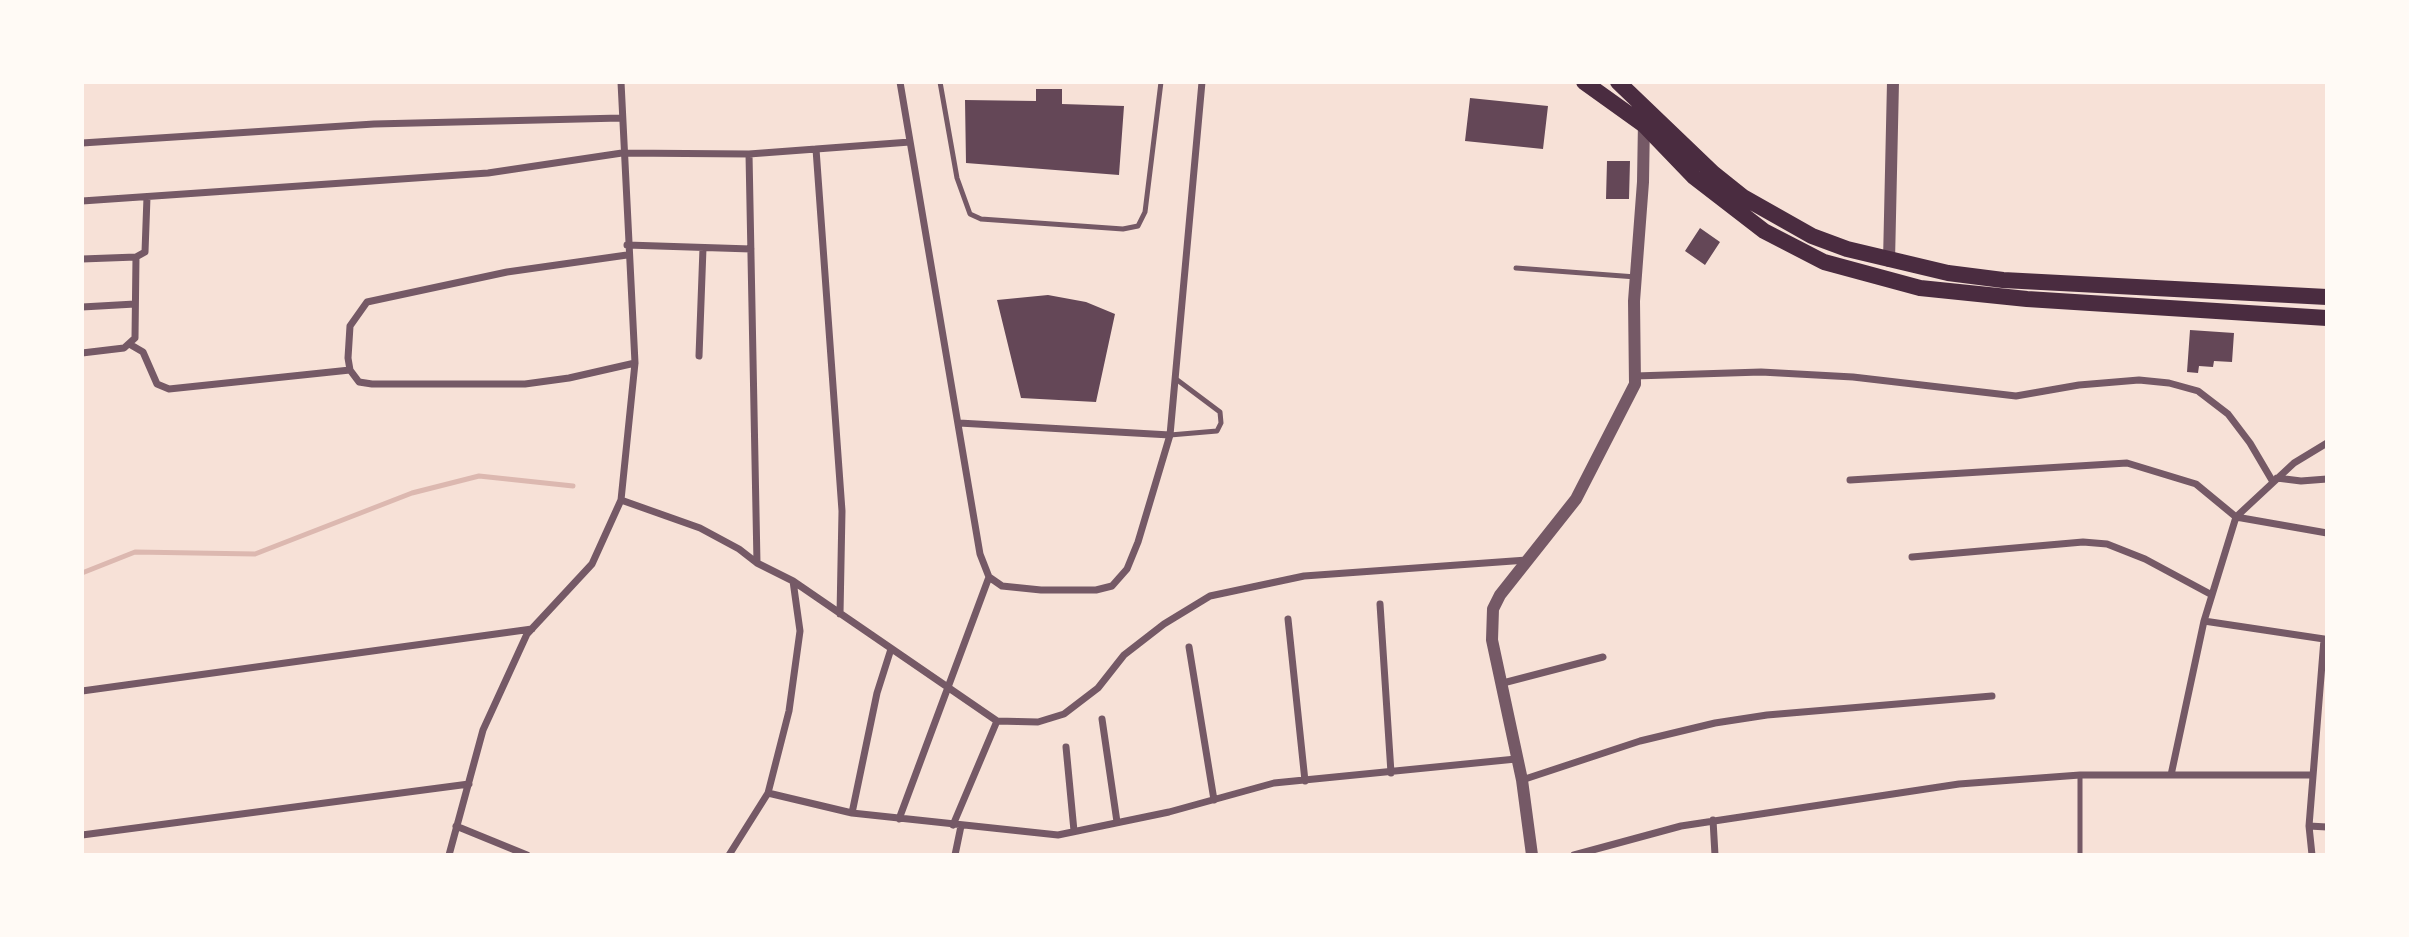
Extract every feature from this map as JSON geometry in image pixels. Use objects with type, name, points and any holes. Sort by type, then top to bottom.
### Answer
[{"type":"highway","points":[[1584,82],[1605,88],[1694,177],[1764,231],[1824,262],[1920,288],[2013,298],[2327,318]]},
{"type":"highway","points":[[1618,82],[1713,173],[1743,197],[1812,236],[1889,261],[2003,280],[2327,298]]},
{"type":"street","points":[[449,855],[484,730],[532,629],[592,564],[621,500],[635,363],[627,255],[621,82]]},
{"type":"street","points":[[900,82],[981,554],[989,577],[1002,586],[1041,590],[1096,590],[1112,586],[1126,569],[1138,542],[1170,435],[1202,82]]},
{"type":"street","points":[[1889,261],[1893,82]]},
{"type":"street","points":[[1532,855],[1522,780],[1492,640],[1493,609],[1500,595],[1576,499],[1635,384],[1636,277],[1643,182],[1644,104]]},
{"type":"street","points":[[82,143],[374,124],[621,118]]},
{"type":"street","points":[[82,201],[488,173],[622,153],[750,154],[910,142]]},
{"type":"street","points":[[816,149],[842,511],[839,614]]},
{"type":"street","points":[[750,154],[757,563]]},
{"type":"street","points":[[82,259],[136,257],[145,252],[147,197]]},
{"type":"street","points":[[627,245],[751,249]]},
{"type":"street","points":[[699,356],[703,248]]},
{"type":"street","points":[[627,255],[507,272],[367,302],[350,327],[350,370],[359,382],[372,384],[525,384],[569,378],[635,363]]},
{"type":"street","points":[[131,345],[135,338],[136,257]]},
{"type":"street","points":[[82,307],[135,304]]},
{"type":"street","points":[[82,354],[131,345],[143,352],[157,384],[169,389],[350,370]]},
{"type":"street","points":[[1635,376],[1761,372],[1826,376],[2016,396],[2127,381],[2169,383],[2198,391],[2228,414],[2278,478],[2301,481],[2327,479]]},
{"type":"street","points":[[959,423],[1170,435]]},
{"type":"street","points":[[2171,775],[2204,621],[2235,516],[2294,463],[2327,443]]},
{"type":"street","points":[[1850,480],[2127,463],[2196,484],[2235,516],[2327,533]]},
{"type":"street","points":[[621,500],[700,528],[739,548],[757,563],[793,581],[997,721],[1038,722],[1064,715],[1098,688],[1124,655],[1164,624],[1210,596],[1304,576],[1527,560]]},
{"type":"street","points":[[1912,557],[2083,542],[2107,544],[2146,559],[2212,595]]},
{"type":"street","points":[[899,819],[951,687],[989,577]]},
{"type":"street","points":[[729,855],[768,793],[789,711],[800,631],[793,581]]},
{"type":"street","points":[[1380,604],[1391,773]]},
{"type":"street","points":[[1288,619],[1305,781]]},
{"type":"street","points":[[2204,621],[2326,639],[2309,826],[2312,855]]},
{"type":"street","points":[[82,691],[532,629]]},
{"type":"street","points":[[1189,647],[1214,800]]},
{"type":"street","points":[[852,813],[877,693],[891,649]]},
{"type":"street","points":[[1503,683],[1603,657]]},
{"type":"street","points":[[1522,780],[1640,741],[1715,723],[1767,715],[1992,696]]},
{"type":"street","points":[[1102,719],[1117,822]]},
{"type":"street","points":[[955,855],[957,825],[997,721]]},
{"type":"street","points":[[1066,747],[1074,831]]},
{"type":"street","points":[[768,793],[852,813],[1058,835],[1214,800],[1273,783],[1516,759]]},
{"type":"street","points":[[1574,855],[1713,820],[1959,784],[2080,775],[2313,775]]},
{"type":"street","points":[[82,835],[469,784]]},
{"type":"street","points":[[1713,820],[1715,855]]},
{"type":"street","points":[[456,826],[527,855]]},
{"type":"street","points":[[2309,826],[2327,827]]},
{"type":"lane","points":[[940,82],[957,178],[970,214],[981,219],[1123,229],[1138,226],[1145,212],[1161,82]]},
{"type":"lane","points":[[1516,268],[1636,277]]},
{"type":"lane","points":[[1170,435],[1217,431],[1221,423],[1220,412],[1176,379]]},
{"type":"lane","points":[[2080,775],[2080,855]]},
{"type":"building","points":[[1036,89],[1062,89],[1062,104],[1124,106],[1119,175],[966,163],[965,100],[1036,101]]},
{"type":"building","points":[[1470,98],[1548,106],[1543,149],[1465,141]]},
{"type":"building","points":[[1607,161],[1630,161],[1629,199],[1606,199]]},
{"type":"building","points":[[1700,228],[1720,242],[1705,265],[1685,251]]},
{"type":"building","points":[[1048,295],[1086,302],[1115,314],[1096,402],[1021,398],[997,300]]},
{"type":"building","points":[[2190,330],[2234,333],[2232,362],[2214,361],[2213,367],[2199,366],[2198,373],[2187,372]]},
{"type":"waterway","points":[[82,573],[135,552],[255,554],[412,493],[479,476],[573,486]]}]
